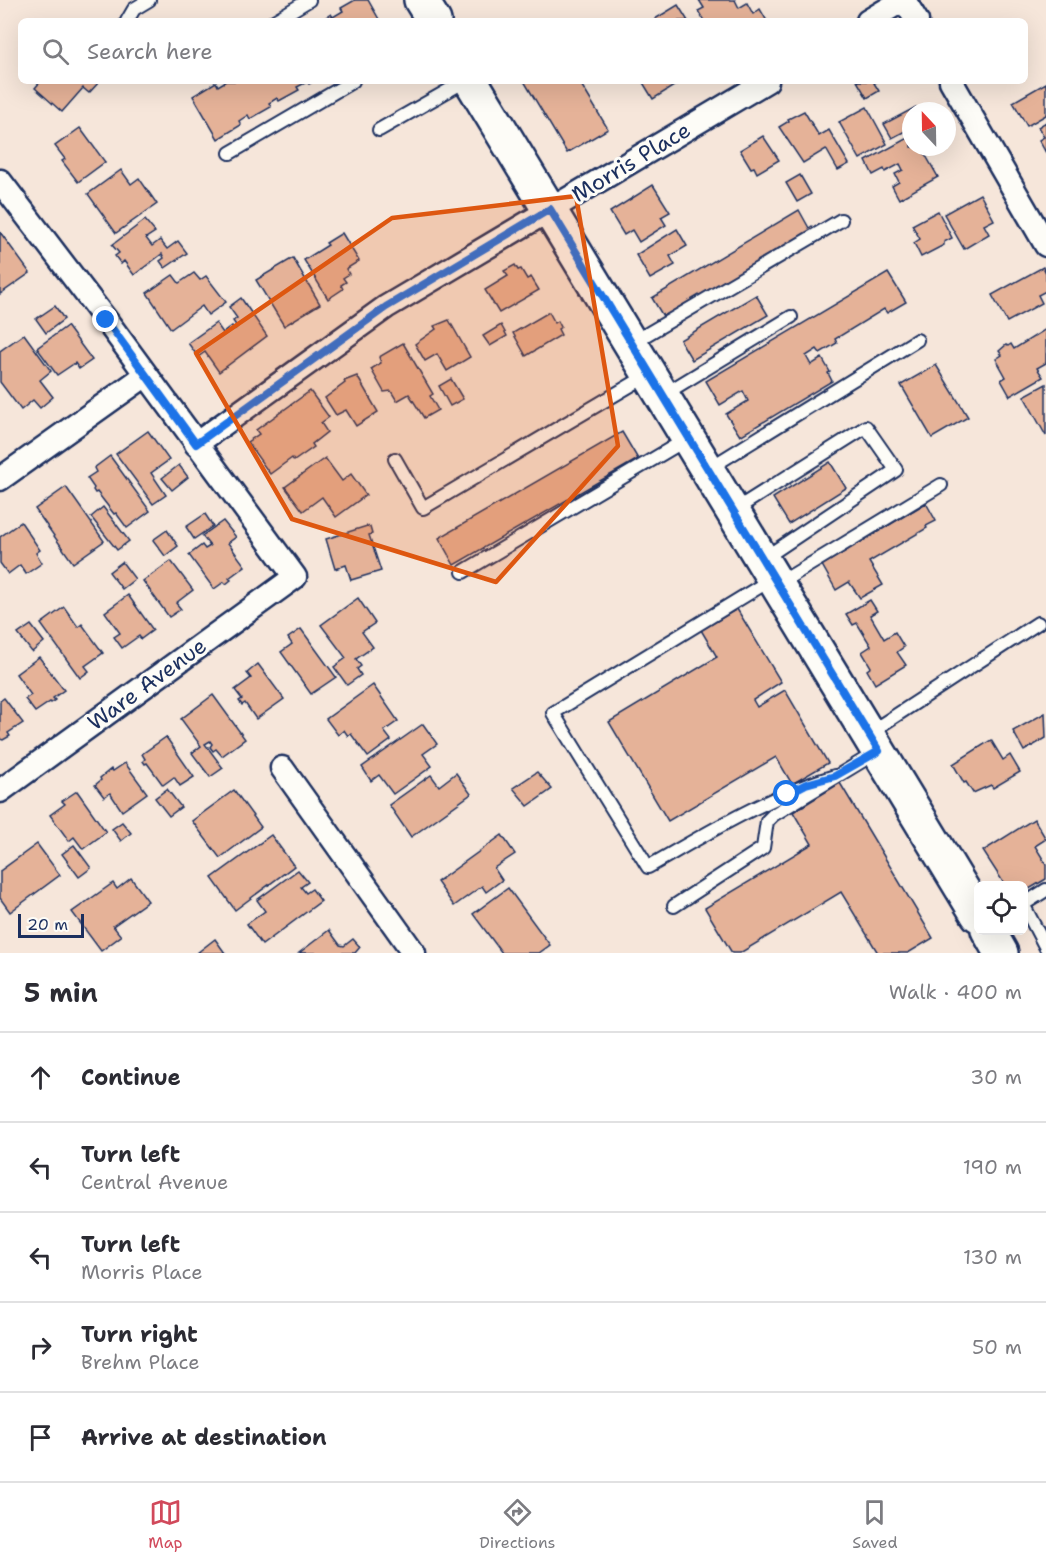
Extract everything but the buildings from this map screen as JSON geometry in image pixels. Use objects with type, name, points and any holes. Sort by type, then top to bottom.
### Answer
[{"type":"main road","points":[[421,0],[432,18]]},
{"type":"main road","points":[[473,84],[974,908]]},
{"type":"main road","points":[[991,935],[1001,953]]},
{"type":"street","points":[[873,18],[904,0],[914,18]]},
{"type":"street","name":"Morris Place","points":[[196,444],[386,307],[762,84]]},
{"type":"street","points":[[953,84],[1046,245]]},
{"type":"street","points":[[0,181],[196,444]]},
{"type":"street","points":[[0,478],[146,375]]},
{"type":"street","name":"Ware Avenue","points":[[0,791],[295,577],[196,444]]},
{"type":"street","points":[[282,768],[414,953]]},
{"type":"lane","points":[[130,18],[134,9],[149,0]]},
{"type":"lane","points":[[279,18],[309,0]]},
{"type":"lane","points":[[230,153],[348,84]]},
{"type":"lane","points":[[379,130],[460,84]]},
{"type":"lane","points":[[631,343],[841,220]]},
{"type":"lane","points":[[395,459],[423,508],[655,385],[791,317]]},
{"type":"lane","points":[[706,470],[917,340]]},
{"type":"lane","points":[[733,512],[866,427],[896,470],[771,574]]},
{"type":"lane","points":[[463,572],[688,439]]},
{"type":"lane","points":[[835,776],[806,784],[754,807],[648,867],[553,713],[771,574],[941,485]]},
{"type":"lane","points":[[674,906],[763,848],[767,821],[773,815],[835,776],[873,742],[1038,623]]},
{"type":"lane","points":[[1028,902],[1046,890]]},
{"type":"lane","points":[[1028,914],[1046,948]]},
{"type":"highlighted area","points":[[576,196],[618,446],[496,582],[292,519],[196,353],[392,218]]},
{"type":"route","points":[[106,320],[196,444],[386,307],[550,209],[879,751],[835,776],[806,784],[787,794]]}]
